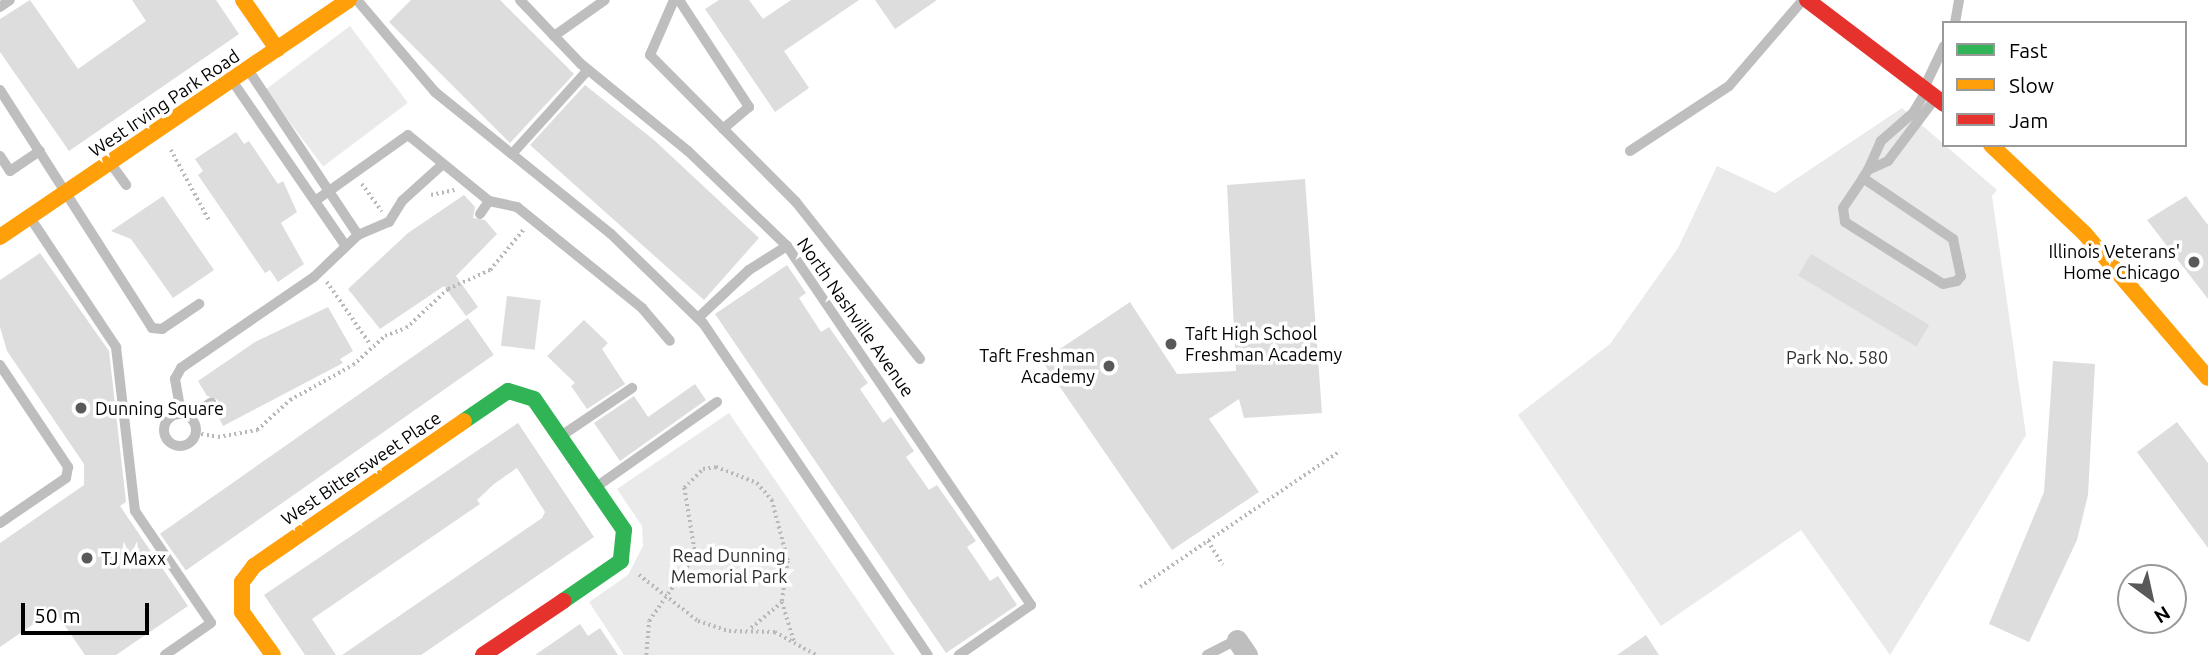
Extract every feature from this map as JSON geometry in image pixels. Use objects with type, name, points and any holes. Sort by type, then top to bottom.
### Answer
[{"type":"street","points":[[243,0],[276,49]]},
{"type":"street","name":"West Irving Park Road","points":[[0,237],[349,0]]},
{"type":"street","points":[[1808,1],[1933,95]]},
{"type":"street","points":[[1993,147],[2085,234],[2208,378]]},
{"type":"street","name":"West Bittersweet Place","points":[[273,655],[242,612],[242,583],[254,566],[508,391],[534,399],[560,437]]},
{"type":"street","points":[[484,655],[621,561],[624,530],[560,437]]},
{"type":"lane","points":[[0,7],[10,0]]},
{"type":"lane","points":[[357,0],[435,92],[611,234],[698,318],[928,655]]},
{"type":"lane","name":"North Nashville Avenue","points":[[520,0],[589,70],[688,151],[787,246],[1031,604],[959,655]]},
{"type":"lane","points":[[554,36],[606,0]]},
{"type":"lane","points":[[676,0],[650,55],[842,255],[920,359]]},
{"type":"lane","points":[[676,0],[748,107],[723,129]]},
{"type":"lane","points":[[1955,21],[1959,0]]},
{"type":"lane","points":[[1630,150],[1729,86],[1808,1]]},
{"type":"lane","points":[[1865,174],[1888,161],[1933,95],[1942,55]]},
{"type":"lane","points":[[247,69],[358,235]]},
{"type":"lane","points":[[512,154],[589,70]]},
{"type":"lane","points":[[231,80],[345,246]]},
{"type":"lane","points":[[0,90],[67,191],[152,328],[162,329],[199,304]]},
{"type":"lane","points":[[1865,174],[1953,239],[1961,276],[1957,281],[1943,284],[1845,222],[1843,208],[1865,174],[1881,141],[1933,95]]},
{"type":"lane","points":[[315,201],[408,135],[489,201],[517,207],[531,218],[642,308],[670,341]]},
{"type":"lane","points":[[282,154],[297,144]]},
{"type":"lane","points":[[0,156],[10,172],[40,151]]},
{"type":"lane","points":[[110,162],[126,185]]},
{"type":"lane","points":[[211,403],[185,415],[167,420],[166,440],[180,446],[196,433],[185,415],[175,379],[181,368],[320,272],[358,235],[389,222],[402,201],[443,164]]},
{"type":"lane","points":[[480,214],[489,201]]},
{"type":"lane","points":[[29,217],[116,347],[135,511],[211,623],[165,655]]},
{"type":"lane","points":[[698,318],[749,270],[787,246]]},
{"type":"lane","points":[[0,365],[68,467],[66,478],[0,523]]},
{"type":"lane","points":[[560,437],[632,388]]},
{"type":"lane","points":[[594,487],[717,402]]},
{"type":"lane","points":[[1207,655],[1242,648]]},
{"type":"path","points":[[170,148],[209,220]]},
{"type":"path","points":[[423,198],[474,188]]},
{"type":"path","points":[[196,433],[218,437],[257,430],[290,400],[352,365],[371,345],[406,328],[448,289],[491,270],[531,218]]},
{"type":"path","points":[[320,272],[371,345]]},
{"type":"path","points":[[1140,587],[1340,451]]},
{"type":"path","points":[[646,655],[649,621],[695,555],[684,488],[692,476],[716,467],[757,483],[772,500],[788,561],[782,602],[793,641]]},
{"type":"path","points":[[1208,541],[1223,565]]},
{"type":"path","points":[[621,561],[667,597],[711,626],[750,629],[793,641],[816,655]]},
{"type":"path","points":[[750,629],[782,602]]},
{"type":"green space","points":[[350,26],[408,103],[323,166],[265,90]]},
{"type":"green space","name":"Park No. 580","points":[[1902,108],[1942,143],[1942,147],[1947,147],[1997,190],[1992,196],[2026,435],[1890,655],[1801,530],[1661,626],[1518,415],[1610,344],[1678,248],[1717,166],[1775,193]]},
{"type":"green space","name":"Read Dunning Memorial Park","points":[[729,413],[895,655],[624,655],[589,602],[628,575],[643,546],[642,526],[617,489]]},
{"type":"building","points":[[30,0],[78,69],[146,21],[132,0],[216,0],[239,34],[69,151],[0,52],[0,19]]},
{"type":"building","points":[[411,0],[500,0],[574,74],[510,143],[389,22]]},
{"type":"building","points":[[719,0],[749,0],[763,19],[791,0],[859,0],[784,51],[809,88],[775,112],[705,9]]},
{"type":"building","points":[[875,0],[937,0],[895,29]]},
{"type":"building","points":[[585,85],[654,140],[759,238],[704,300],[530,145]]},
{"type":"building","points":[[236,132],[244,144],[249,141],[278,184],[283,181],[297,212],[281,223],[304,264],[278,282],[270,270],[265,273],[198,175],[203,171],[195,159]]},
{"type":"building","name":"Taft Freshman Academy","points":[[1305,179],[1322,413],[1244,418],[1239,399],[1209,419],[1259,492],[1172,550],[1042,361],[1130,302],[1177,374],[1236,371],[1227,185]]},
{"type":"building","points":[[464,195],[475,207],[473,218],[485,220],[497,234],[456,276],[478,307],[466,316],[444,286],[380,329],[348,289],[408,233]]},
{"type":"building","points":[[163,196],[214,270],[173,298],[131,239],[111,231]]},
{"type":"building","name":"Illinois Veterans' Home Chicago","points":[[2186,196],[2208,225],[2208,299],[2147,220]]},
{"type":"building","name":"Dunning Square","points":[[40,253],[109,351],[126,502],[120,506],[188,606],[116,655],[85,655],[54,610],[0,647],[0,543],[84,485],[84,464],[7,351],[0,327],[0,280]]},
{"type":"building","points":[[1811,254],[1929,325],[1916,347],[1798,275]]},
{"type":"building","points":[[787,265],[806,293],[799,298],[821,332],[829,327],[868,383],[860,389],[883,423],[891,417],[914,451],[906,457],[929,490],[937,485],[976,541],[967,547],[990,581],[998,576],[1017,605],[946,653],[715,314]]},
{"type":"building","points":[[507,296],[541,300],[535,350],[501,346]]},
{"type":"building","points":[[328,307],[353,351],[340,359],[343,363],[223,426],[215,410],[218,400],[207,396],[198,381],[255,342]]},
{"type":"building","points":[[468,318],[494,355],[186,571],[160,534]]},
{"type":"building","points":[[584,320],[608,343],[602,349],[625,384],[587,409],[571,386],[575,383],[547,356]]},
{"type":"building","points":[[2053,361],[2095,364],[2088,495],[2077,540],[2029,642],[1989,624],[2044,492]]},
{"type":"building","points":[[695,384],[706,400],[620,461],[594,423],[634,396],[648,417]]},
{"type":"building","points":[[2177,422],[2208,463],[2208,548],[2137,452]]},
{"type":"building","points":[[518,423],[594,537],[421,655],[342,655],[542,518],[545,512],[517,468],[477,500],[480,504],[312,619],[336,655],[305,655],[264,595]]},
{"type":"building","points":[[580,624],[588,636],[600,628],[618,655],[535,655]]},
{"type":"building","points":[[1646,635],[1659,655],[1617,655]]},
{"type":"traffic: fast","points":[[464,421],[508,391],[534,399],[624,530],[621,561],[563,601]]},
{"type":"traffic: slow","points":[[243,0],[277,49]]},
{"type":"traffic: slow","points":[[0,237],[349,0]]},
{"type":"traffic: slow","points":[[1993,147],[2085,234],[2208,378]]},
{"type":"traffic: slow","points":[[273,655],[242,612],[242,582],[254,566],[464,421]]},
{"type":"traffic: jam","points":[[1807,0],[1942,102]]},
{"type":"traffic: jam","points":[[483,655],[563,601]]},
{"type":"place","name":"Illinois Veterans' Home Chicago","points":[[2194,262]]},
{"type":"place","name":"Taft High School Freshman Academy","points":[[1171,344]]},
{"type":"place","name":"Taft Freshman Academy","points":[[1109,366]]},
{"type":"place","name":"Dunning Square","points":[[81,408]]},
{"type":"place","name":"TJ Maxx","points":[[87,558]]}]
